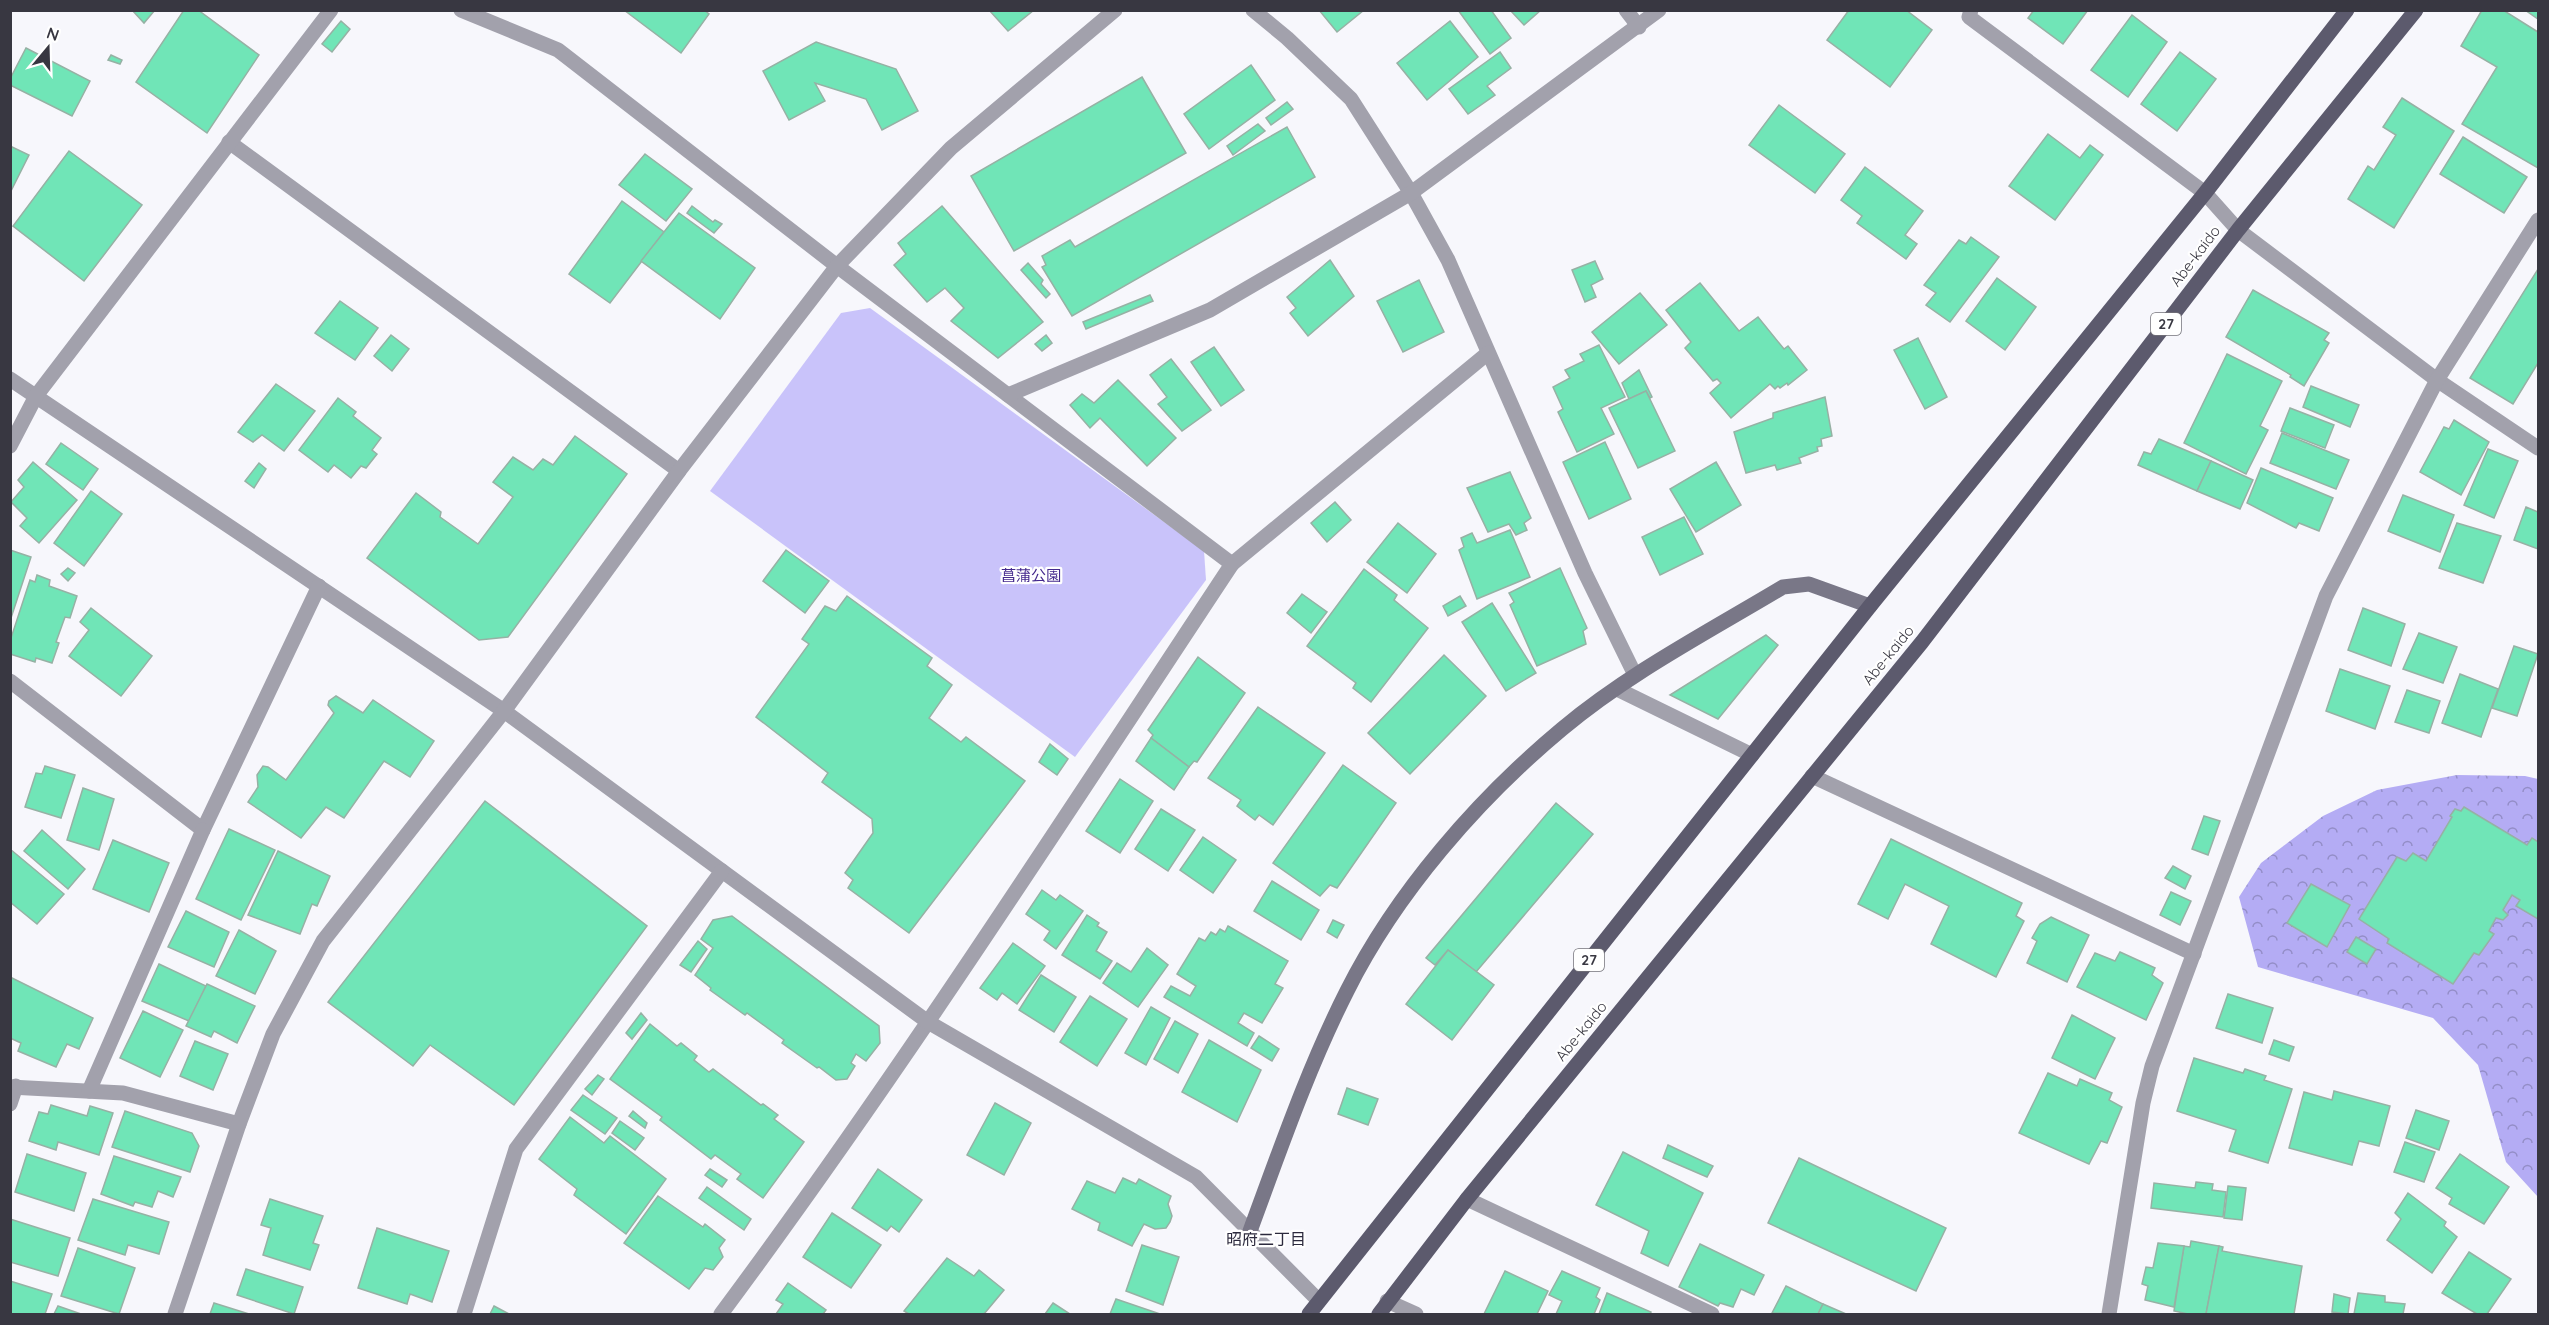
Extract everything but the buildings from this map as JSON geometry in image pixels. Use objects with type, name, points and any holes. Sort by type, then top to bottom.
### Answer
[{"type":"main road","name":"Abe-kaido","points":[[1310,1314],[1869,606],[2205,193],[2347,10]]},
{"type":"main road","name":"Abe-kaido","points":[[1383,1308],[1467,1199],[1922,642],[2238,230],[2416,10]]},
{"type":"street","points":[[10,446],[36,396],[331,10]]},
{"type":"street","points":[[461,10],[558,50],[837,266],[1232,564]]},
{"type":"street","points":[[175,1314],[238,1124],[273,1034],[323,941],[504,711],[679,471],[837,266],[951,148],[1115,10]]},
{"type":"street","points":[[1253,10],[1287,38],[1351,99],[1411,193],[1449,260],[1585,573],[1635,675]]},
{"type":"street","points":[[1626,10],[1639,27]]},
{"type":"street","points":[[1008,395],[1209,310],[1411,193],[1639,27],[1659,10]]},
{"type":"street","points":[[1971,10],[1969,17],[2205,193],[2238,230],[2438,380],[2538,448]]},
{"type":"street","points":[[229,142],[679,471]]},
{"type":"street","points":[[2109,1314],[2143,1103],[2152,1066],[2326,596],[2438,380],[2538,220]]},
{"type":"street","points":[[721,1314],[928,1022],[1232,564],[1488,353]]},
{"type":"street","points":[[10,379],[504,711],[928,1022],[1196,1177],[1319,1301]]},
{"type":"street","points":[[1250,1231],[1306,1079],[1348,990],[1390,920],[1433,858],[1511,773],[1563,728],[1635,675],[1783,587],[1809,584],[1869,606]]},
{"type":"street","points":[[89,1091],[203,830],[319,586]]},
{"type":"street","points":[[10,681],[203,830]]},
{"type":"street","points":[[1617,689],[1752,755]]},
{"type":"street","points":[[1812,776],[2194,954]]},
{"type":"street","points":[[464,1314],[516,1149],[722,871]]},
{"type":"street","points":[[10,1104],[13,1086],[123,1093],[238,1124]]},
{"type":"street","points":[[1467,1199],[1712,1314]]},
{"type":"street","points":[[1383,1308],[1416,1314]]},
{"type":"green space","name":"菖蒲公園","points":[[870,308],[1204,551],[1206,580],[1075,757],[710,491],[841,313]]},
{"type":"green space","points":[[2457,775],[2525,776],[2538,779],[2538,1197],[2506,1162],[2478,1065],[2433,1018],[2258,967],[2239,897],[2261,863],[2323,816],[2377,790]]},
{"type":"district","name":"昭府二丁目","points":[[1266,1239]]}]
